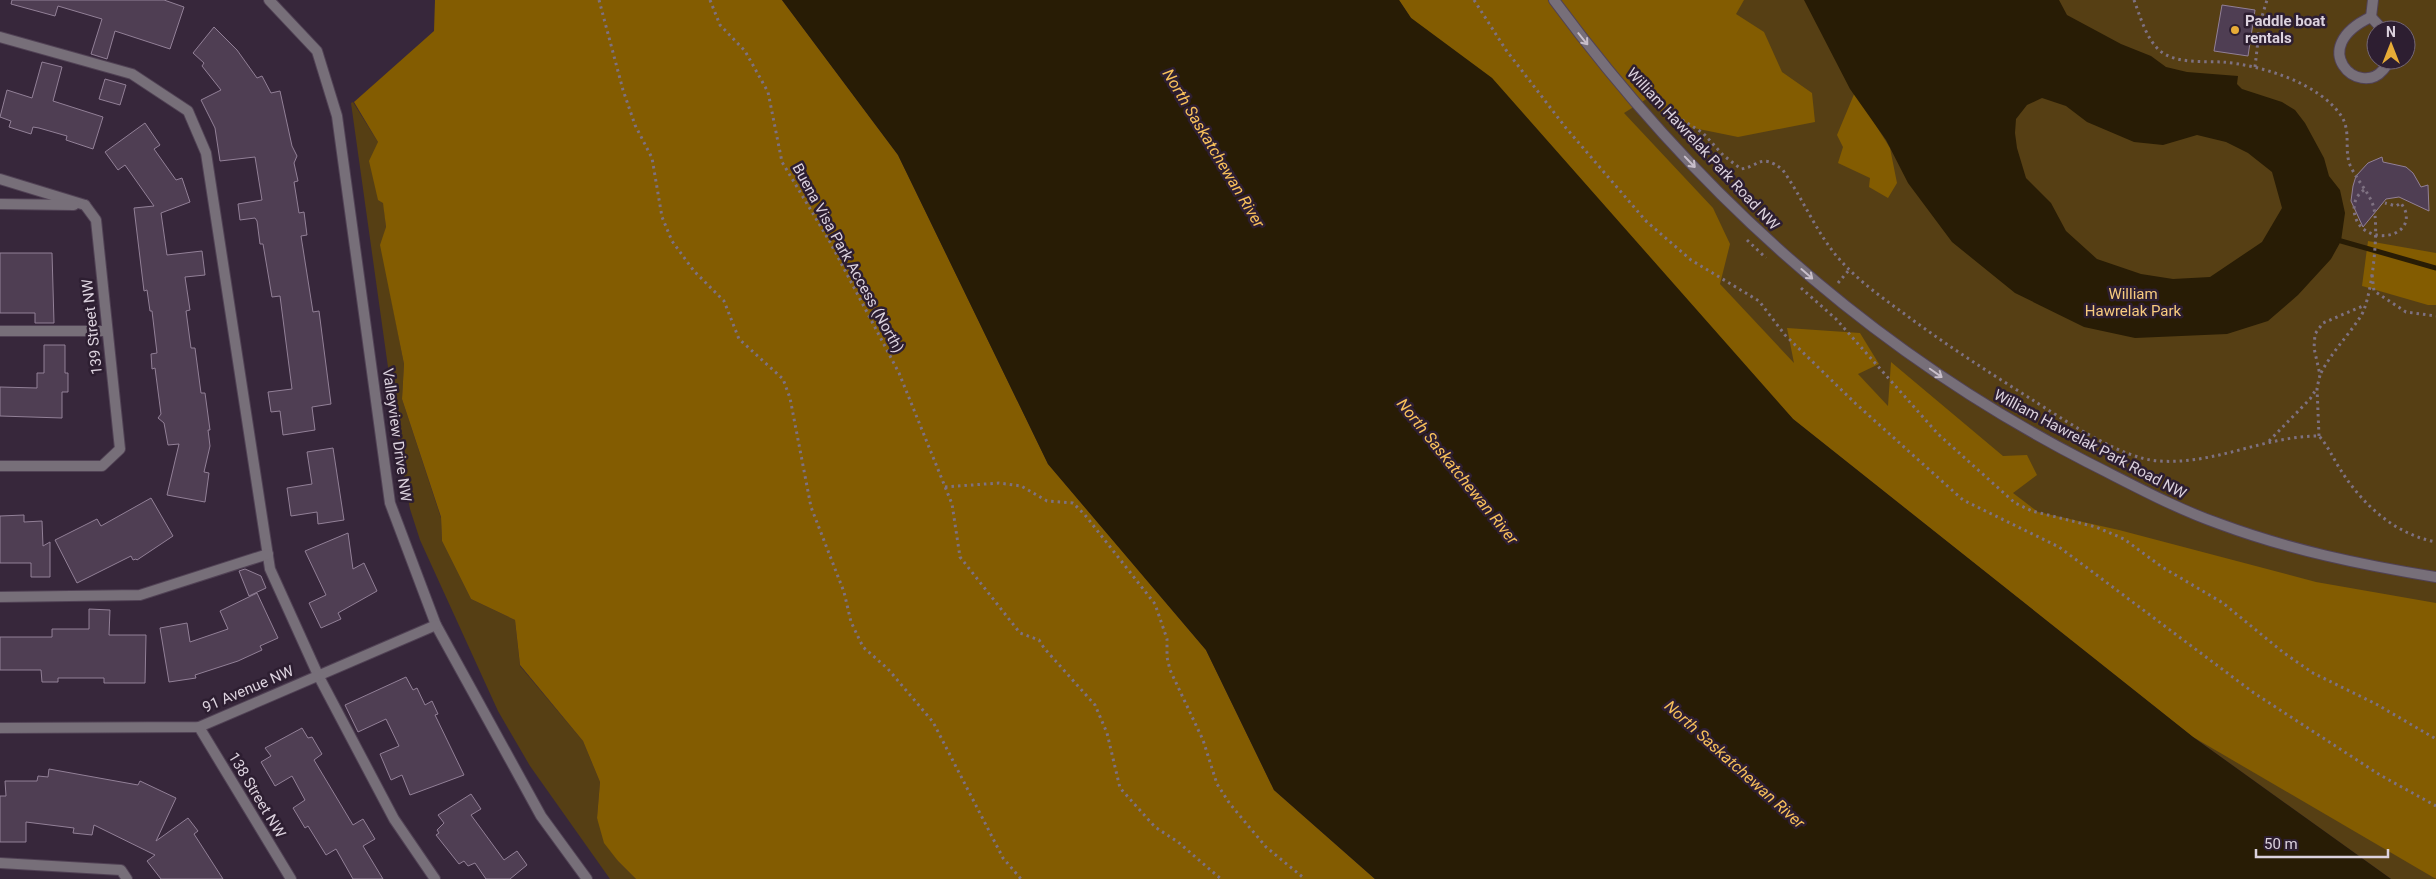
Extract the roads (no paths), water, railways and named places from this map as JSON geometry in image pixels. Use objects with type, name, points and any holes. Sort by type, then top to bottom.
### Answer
[{"type":"street","name":"Valleyview Drive NW","points":[[269,0],[317,51],[337,116],[390,503],[436,625],[541,816],[587,879]]},
{"type":"street","name":"William Hawrelak Park Road NW","points":[[1554,0],[1624,90],[1750,224],[1864,322],[1970,397],[2006,419],[2152,496],[2218,524],[2326,557],[2436,577]]},
{"type":"street","points":[[2373,0],[2371,17],[2374,20]]},
{"type":"street","points":[[2371,17],[2347,32],[2339,45],[2339,59],[2348,74],[2365,79],[2379,74],[2383,70]]},
{"type":"street","points":[[0,37],[132,74],[188,111],[206,153],[270,569],[318,676],[394,819],[436,879]]},
{"type":"street","points":[[0,179],[85,205]]},
{"type":"street","points":[[0,204],[85,205]]},
{"type":"street","name":"139 Street NW","points":[[0,466],[102,466],[120,449],[96,220],[85,205]]},
{"type":"street","points":[[0,331],[108,331]]},
{"type":"street","points":[[0,597],[140,596],[268,554]]},
{"type":"street","name":"91 Avenue NW","points":[[0,728],[199,727],[436,625]]},
{"type":"street","name":"138 Street NW","points":[[199,727],[290,879]]},
{"type":"street","points":[[0,863],[122,870],[127,879]]},
{"type":"water","name":"North Saskatchewan River","points":[[782,0],[1399,0],[1411,18],[1492,78],[1793,419],[2193,737],[2391,879],[1375,879],[1274,790],[1206,650],[1048,464],[898,155]]},
{"type":"water","points":[[1804,0],[2059,0],[2067,15],[2121,44],[2151,56],[2166,67],[2187,72],[2238,76],[2237,84],[2242,89],[2282,102],[2295,110],[2305,123],[2324,158],[2329,176],[2340,190],[2345,213],[2341,241],[2331,259],[2298,295],[2268,321],[2227,334],[2135,338],[2084,327],[2015,293],[1952,242],[1908,183],[1886,140],[1850,89]],"holes":[[[2042,98],[2066,106],[2087,122],[2134,142],[2163,145],[2197,135],[2226,142],[2248,153],[2272,172],[2282,208],[2262,242],[2210,277],[2173,279],[2141,274],[2097,259],[2066,231],[2051,203],[2026,178],[2017,148],[2016,119],[2027,105]]]},
{"type":"waterway","points":[[2341,241],[2436,268]]},
{"type":"place","name":"Paddle boat rentals","points":[[2235,30]]},
{"type":"park label","name":"William Hawrelak Park","points":[[2133,302]]}]
